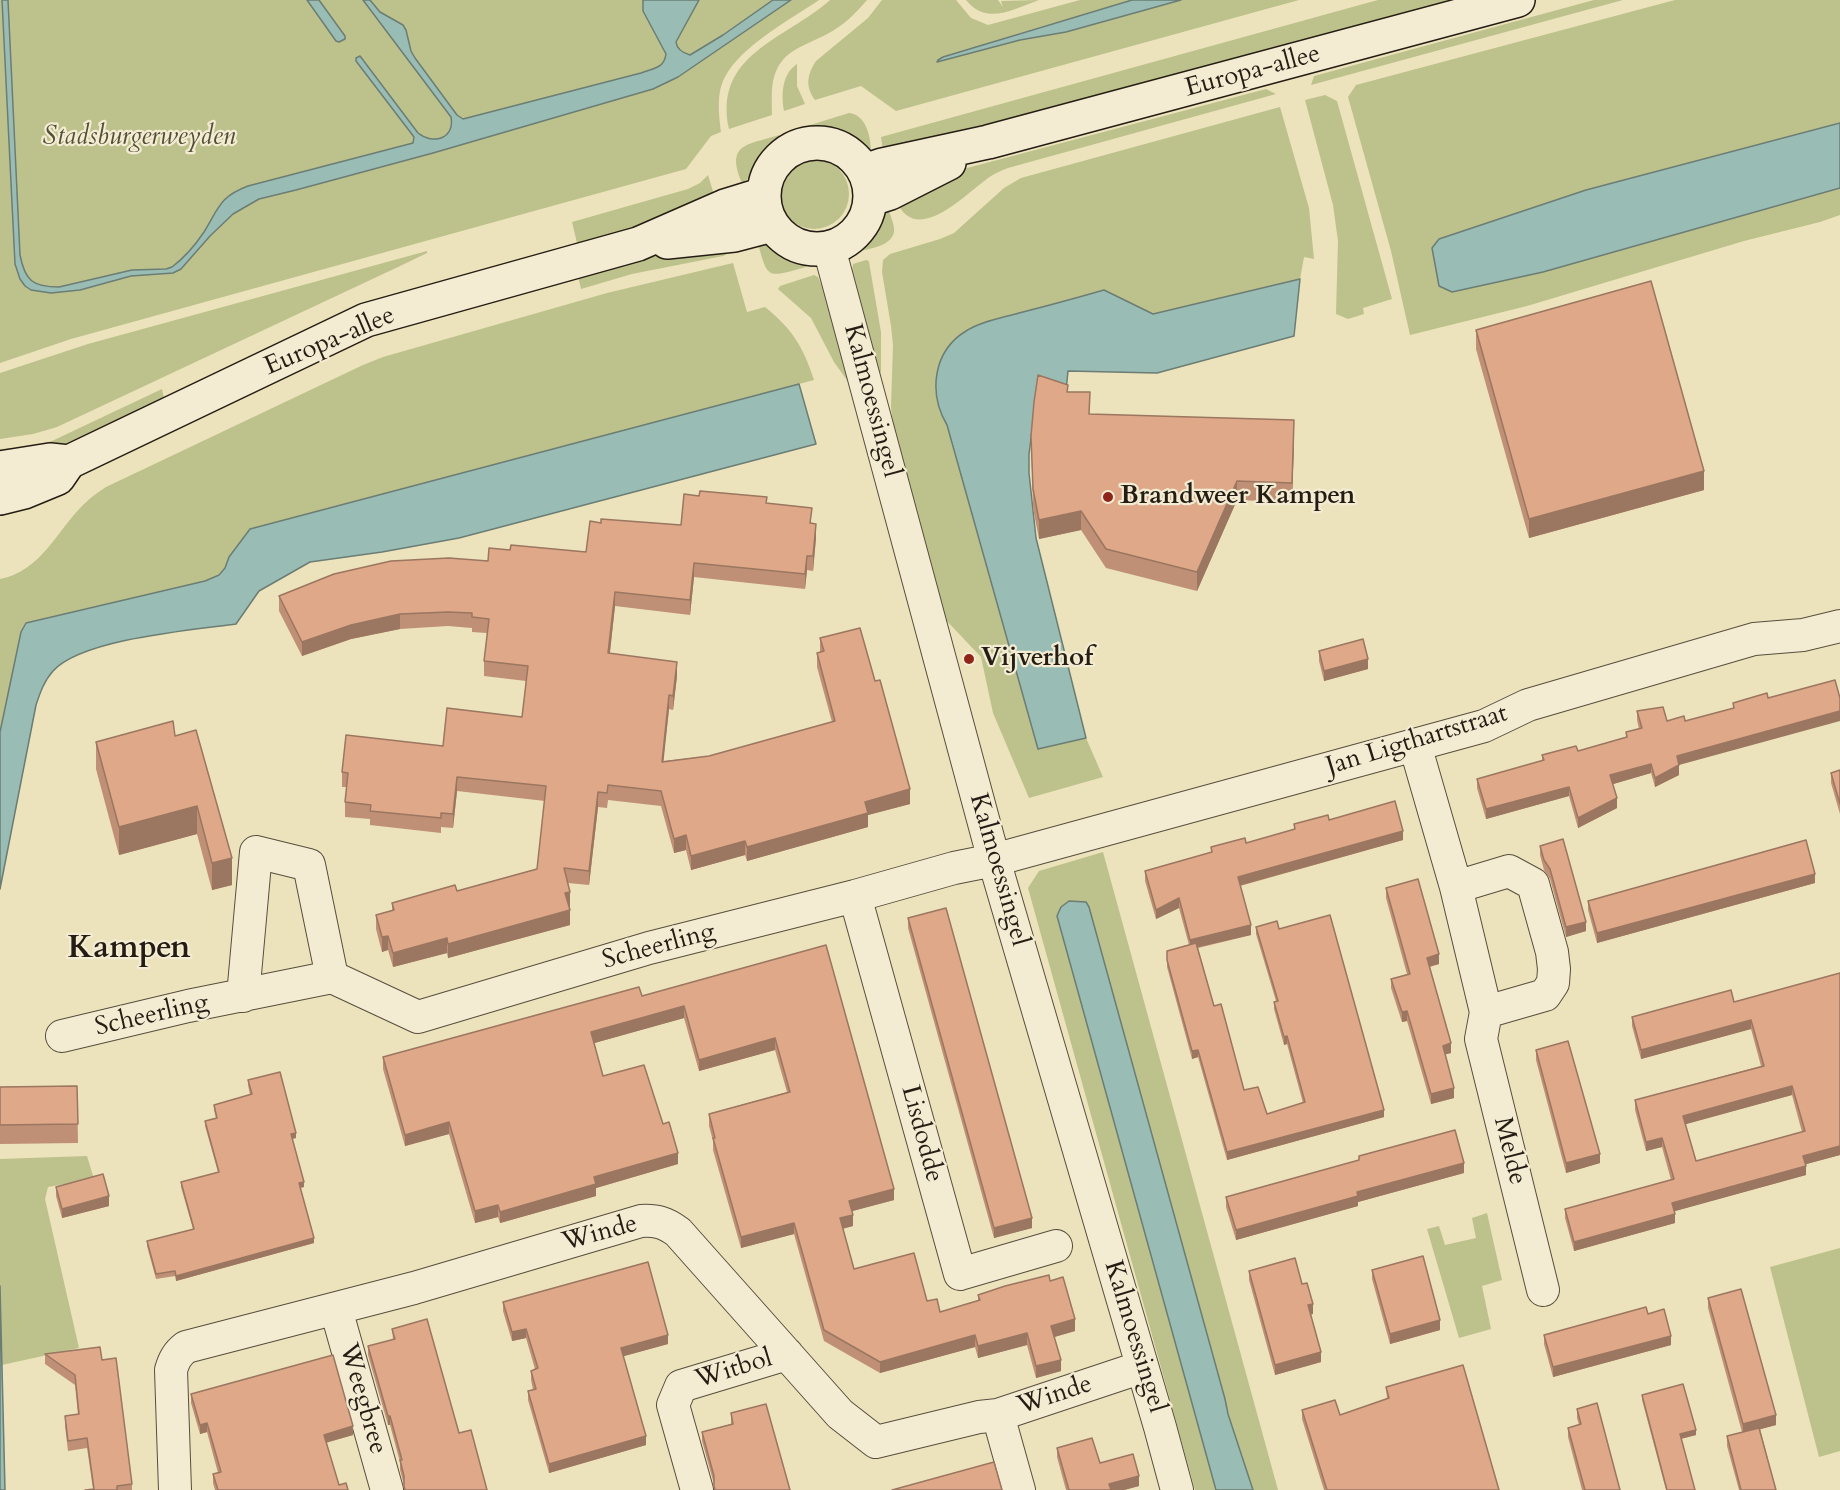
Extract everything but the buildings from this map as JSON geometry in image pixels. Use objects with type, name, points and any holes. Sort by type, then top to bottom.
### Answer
[{"type":"main road","name":"Europa-allee","points":[[868,185],[882,165],[988,142],[1518,0]]},
{"type":"main road","points":[[806,144],[829,144],[850,154],[868,185],[865,220],[852,237],[829,248],[810,249],[788,241],[768,209],[770,171],[785,154],[806,144]]},
{"type":"main road","name":"Europa-allee","points":[[0,498],[24,492],[58,478],[69,462],[366,320],[638,244],[725,206],[768,209]]},
{"type":"main road","name":"Europa-allee","points":[[0,468],[50,460],[69,462]]},
{"type":"street","name":"Kalmoessingel","points":[[829,248],[994,860],[1177,1490]]},
{"type":"street","name":"Jan Ligthartstraat","points":[[994,860],[1484,726],[1528,705],[1754,639],[1803,635],[1840,626]]},
{"type":"street","name":"Melde","points":[[1415,745],[1456,887],[1486,1012],[1481,1039],[1543,1290]]},
{"type":"street","name":"Scheerling","points":[[243,996],[256,852],[309,865],[332,977]]},
{"type":"street","name":"Scheerling","points":[[62,1036],[188,1006],[332,977],[418,1017],[650,948],[855,896],[954,868],[994,860]]},
{"type":"street","points":[[1456,887],[1509,871],[1533,884],[1552,952],[1553,983],[1545,995],[1486,1012]]},
{"type":"street","name":"Lisdodde","points":[[855,896],[960,1274],[1056,1246]]},
{"type":"street","name":"Winde","points":[[176,1490],[171,1370],[179,1352],[186,1347],[414,1288],[641,1221],[655,1220],[666,1223],[678,1232],[840,1414],[876,1442],[979,1417],[999,1415],[1142,1367]]},
{"type":"street","name":"Weegbree","points":[[336,1309],[387,1490]]},
{"type":"street","name":"Witbol","points":[[697,1490],[673,1405],[681,1386],[787,1354]]},
{"type":"street","points":[[999,1415],[1019,1490]]},
{"type":"green space","name":"Stadsburgerweyden","points":[[0,0],[2,0],[2,9],[8,7],[8,0],[819,0],[754,44],[732,66],[720,90],[721,132],[711,136],[686,169],[71,339],[0,363]]},
{"type":"green space","points":[[830,0],[867,0],[840,26],[793,51],[781,62],[773,80],[772,115],[729,129],[727,104],[732,83],[742,66],[757,51]]},
{"type":"green space","points":[[882,0],[956,0],[971,18],[988,25],[1080,0],[1132,0],[938,60],[1020,40],[1066,32],[1181,0],[1299,0],[896,111],[861,86],[815,100],[808,80],[816,61],[868,18]]},
{"type":"green space","points":[[966,0],[998,0],[1003,7],[1001,1],[1039,0],[1010,11],[991,14],[974,8]]},
{"type":"green space","points":[[1378,0],[1455,0],[987,127],[883,150],[881,137]]},
{"type":"green space","points":[[1594,0],[1623,0],[1311,85],[1314,76]]},
{"type":"green space","points":[[1675,0],[1840,0],[1840,215],[1744,241],[1527,306],[1410,335],[1391,251],[1348,97],[1356,85]]},
{"type":"green space","points":[[797,64],[797,86],[805,104],[784,111],[784,85],[788,73]]},
{"type":"green space","points":[[1266,89],[1276,94],[1006,169],[991,176],[956,204],[929,218],[916,219],[905,214],[896,200],[967,168]]},
{"type":"green space","points":[[1325,95],[1337,101],[1392,299],[1363,308],[1364,314],[1348,319],[1336,314],[1338,241],[1333,205],[1305,100]]},
{"type":"green space","points":[[1280,107],[1309,208],[1314,259],[1304,257],[1300,279],[1153,314],[1104,290],[975,326],[952,345],[938,369],[936,382],[940,410],[947,425],[1038,749],[1086,738],[1103,777],[1029,798],[993,713],[981,657],[944,618],[894,433],[891,407],[893,345],[882,272],[883,260],[890,254],[954,233],[1004,188],[1021,178]]},
{"type":"green space","points":[[849,113],[859,118],[866,126],[871,149],[859,147],[831,132],[808,131],[807,126]]},
{"type":"green space","points":[[779,135],[781,140],[768,151],[752,174],[742,183],[737,170],[738,153],[749,144]]},
{"type":"green space","points":[[814,159],[827,162],[839,169],[846,181],[849,194],[846,207],[839,219],[827,226],[814,229],[801,226],[789,219],[782,207],[779,194],[782,181],[789,169],[801,162]]},
{"type":"green space","points":[[708,175],[715,198],[661,220],[578,247],[572,222],[688,189],[700,183]]},
{"type":"green space","points":[[884,206],[888,208],[893,223],[892,237],[884,244],[856,252],[859,241]]},
{"type":"green space","points":[[757,240],[791,254],[807,265],[806,267],[783,273],[771,273],[764,263]]},
{"type":"green space","points":[[728,244],[731,252],[723,256],[632,274],[581,289],[578,276],[644,258]]},
{"type":"green space","points":[[427,251],[398,267],[57,427],[33,434],[0,439],[0,373],[88,344]]},
{"type":"green space","points":[[869,261],[881,332],[881,372],[879,374],[852,270],[853,264]]},
{"type":"green space","points":[[733,263],[747,312],[765,307],[782,323],[796,339],[806,357],[814,380],[511,461],[229,557],[221,572],[205,581],[21,632],[0,732],[0,579],[14,575],[37,559],[83,505],[106,487],[383,357],[607,293]]},
{"type":"green space","points":[[814,275],[818,277],[824,291],[849,383],[834,362],[811,318],[778,289],[780,286]]},
{"type":"green space","points":[[162,389],[164,398],[49,451],[0,460],[0,449],[30,447],[52,441]]},
{"type":"green space","points":[[1103,852],[1278,1490],[1253,1490],[1228,1414],[1198,1422],[1216,1490],[1195,1490],[1028,888],[1039,871]],"holes":[[[1069,901],[1086,902],[1089,907],[1225,1399],[1194,1406],[1057,916],[1061,907]]]},
{"type":"green space","points":[[87,1156],[94,1179],[48,1187],[45,1199],[79,1348],[2,1365],[0,1159]]},
{"type":"green space","points":[[1487,1213],[1502,1280],[1482,1286],[1491,1329],[1459,1338],[1427,1229],[1439,1226],[1445,1245],[1476,1238],[1472,1218]]},
{"type":"green space","points":[[1840,1248],[1840,1451],[1819,1457],[1770,1267]]},
{"type":"water","points":[[2,0],[8,0],[20,255],[25,271],[32,281],[43,286],[59,287],[132,270],[172,267],[197,241],[225,199],[238,190],[413,143],[414,137],[356,61],[356,58],[360,56],[418,133],[430,139],[442,138],[446,135],[450,130],[451,117],[363,0],[370,0],[380,12],[403,25],[415,58],[457,115],[463,119],[654,69],[663,63],[666,54],[643,11],[643,0],[699,0],[676,42],[681,51],[690,55],[773,0],[791,0],[678,77],[653,89],[433,153],[259,199],[233,214],[181,269],[173,273],[131,276],[80,290],[51,293],[31,290],[25,286],[15,264]]},
{"type":"water","points":[[307,0],[319,0],[345,39],[336,41]]},
{"type":"water","points":[[1132,0],[1181,0],[1066,32],[1020,40],[937,62],[943,57]]},
{"type":"water","points":[[1840,123],[1840,188],[1543,272],[1452,292],[1439,286],[1432,248],[1439,239],[1586,190]]},
{"type":"water","points":[[1300,279],[1294,336],[1157,373],[1068,371],[1065,401],[1037,392],[1029,454],[1036,538],[1086,738],[1038,749],[947,425],[937,400],[937,374],[946,350],[966,331],[992,320],[1104,290],[1153,314]]},
{"type":"water","points":[[799,384],[816,444],[459,538],[310,562],[259,591],[236,624],[138,638],[88,651],[67,660],[50,675],[36,705],[0,889],[0,732],[21,632],[26,623],[205,581],[219,575],[250,529]]},
{"type":"water","points":[[1069,901],[1086,902],[1089,907],[1228,1414],[1253,1490],[1216,1490],[1057,916],[1061,907]]},
{"type":"water","points":[[0,1286],[5,1490],[0,1490]]},
{"type":"place","name":"Brandweer Kampen","points":[[1108,497]]},
{"type":"place","name":"Vijverhof","points":[[969,659]]},
{"type":"district","name":"Kampen","points":[[129,950]]}]
